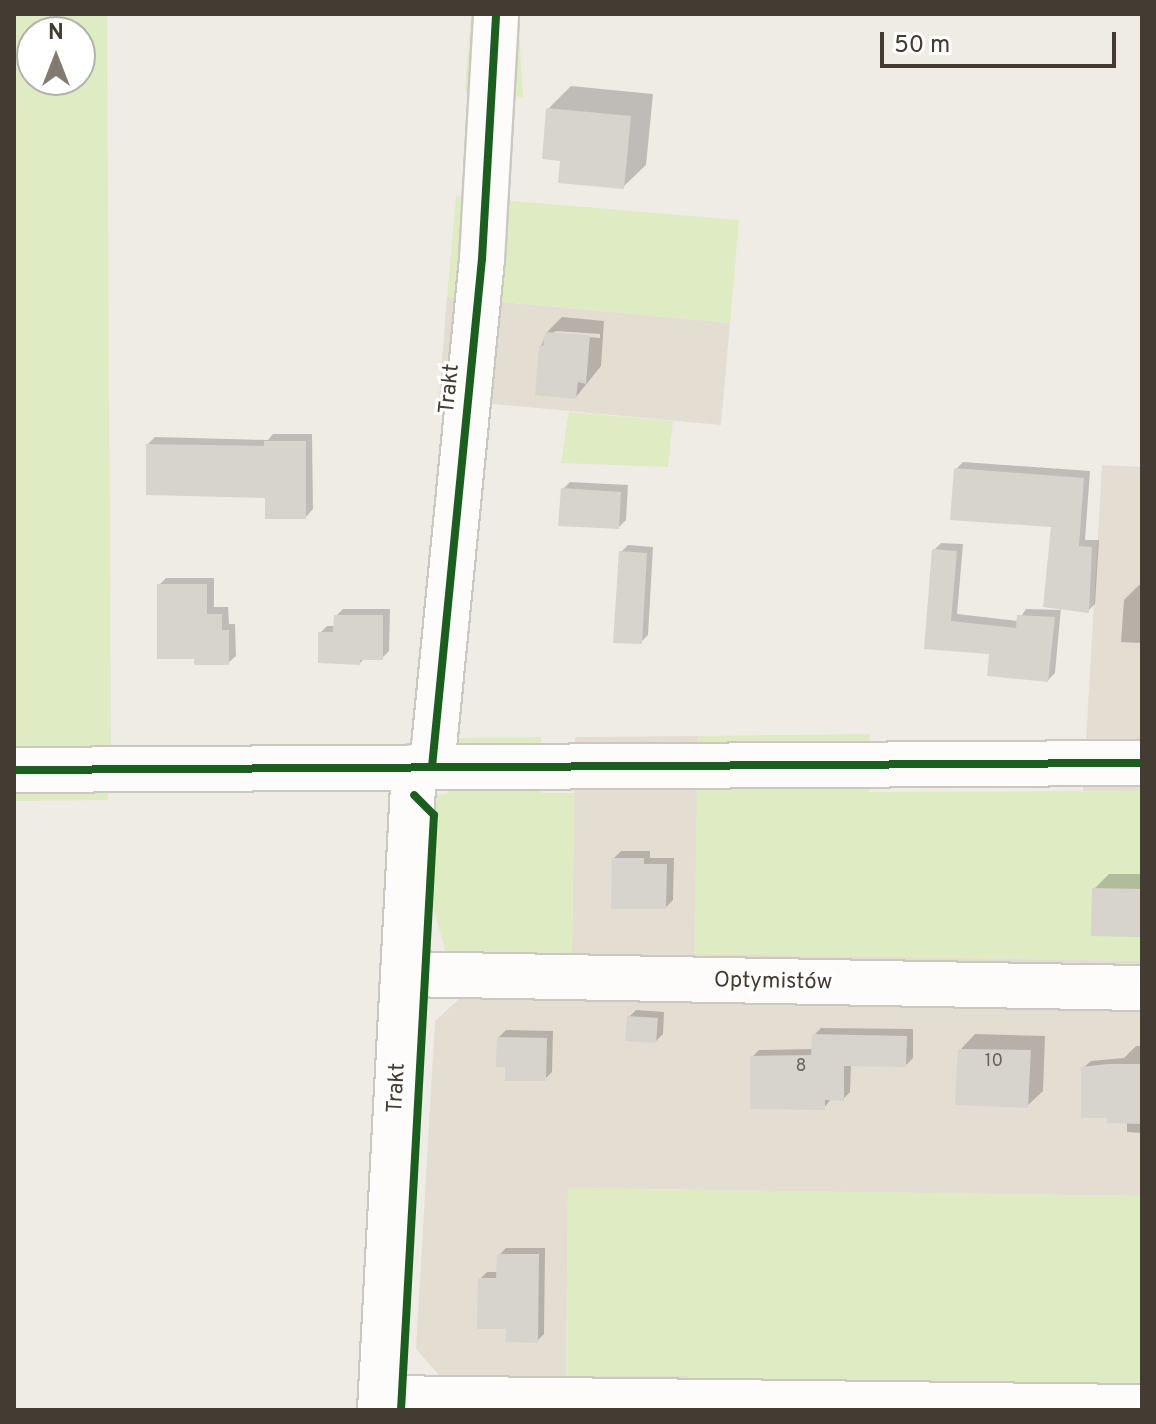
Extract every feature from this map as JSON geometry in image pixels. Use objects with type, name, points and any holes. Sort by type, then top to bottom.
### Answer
[{"type":"street","name":"Trakt","points":[[381,1404],[403,974],[423,767],[482,259],[496,14]]},
{"type":"street","points":[[14,770],[1142,763]]},
{"type":"street","name":"Optymistów","points":[[403,974],[1142,988]]},
{"type":"street","points":[[381,1404],[1142,1407]]},
{"type":"shaded area","points":[[447,297],[730,323],[721,425],[439,399]]},
{"type":"shaded area","points":[[1102,465],[1142,467],[1142,791],[1083,791]]},
{"type":"shaded area","points":[[698,736],[695,954],[1142,961],[1142,1196],[568,1188],[566,1375],[688,1376],[687,1410],[437,1410],[438,1374],[416,1349],[435,1021],[459,999],[462,951],[572,953],[575,737]]},
{"type":"green space","points":[[14,14],[107,14],[111,742],[108,800],[14,801]]},
{"type":"green space","points":[[471,14],[518,14],[523,97],[465,91]]},
{"type":"green space","points":[[456,196],[739,220],[730,323],[447,297]]},
{"type":"green space","points":[[569,412],[673,421],[668,467],[561,463]]},
{"type":"green space","points":[[870,734],[869,792],[1142,791],[1142,961],[694,954],[698,736]]},
{"type":"green space","points":[[541,737],[542,793],[574,793],[572,953],[463,951],[459,999],[402,797],[447,794],[455,738]]},
{"type":"green space","points":[[568,1188],[1142,1196],[1142,1410],[1054,1410],[1054,1383],[811,1379],[810,1410],[687,1410],[687,1376],[566,1376]]},
{"type":"building","points":[[546,108],[631,116],[624,189],[558,183],[560,161],[542,159]]},
{"type":"building","points":[[545,332],[590,335],[586,384],[578,382],[576,399],[535,395],[539,346],[543,346]]},
{"type":"building","points":[[264,441],[306,441],[306,519],[265,519],[265,498],[146,495],[146,444],[264,446]]},
{"type":"building","points":[[954,468],[1084,478],[1079,546],[1092,547],[1089,613],[1043,607],[1051,527],[950,520]]},
{"type":"building","points":[[561,488],[621,492],[619,529],[558,526]]},
{"type":"building","points":[[932,549],[957,551],[951,621],[1016,628],[1017,615],[1055,617],[1048,682],[987,676],[989,654],[924,649]]},
{"type":"building","points":[[619,551],[647,553],[642,644],[613,643]]},
{"type":"building","points":[[157,584],[207,584],[207,614],[222,614],[222,630],[229,630],[229,665],[194,665],[194,659],[157,659]]},
{"type":"building","points":[[334,615],[383,615],[383,660],[360,660],[360,665],[318,663],[318,632],[333,632]]},
{"type":"building","points":[[612,858],[644,858],[644,864],[667,864],[666,909],[611,909]]},
{"type":"building","points":[[1092,888],[1142,889],[1142,937],[1091,936]]},
{"type":"building","points":[[627,1016],[658,1018],[656,1043],[625,1041]]},
{"type":"building","points":[[812,1034],[907,1036],[906,1067],[844,1066],[844,1101],[825,1100],[825,1110],[750,1109],[750,1056],[811,1055]]},
{"type":"building","points":[[497,1037],[547,1038],[546,1081],[505,1081],[505,1067],[496,1067]]},
{"type":"building","points":[[958,1049],[1031,1050],[1028,1108],[955,1105]]},
{"type":"building","points":[[1142,1064],[1142,1124],[1107,1123],[1107,1118],[1081,1118],[1081,1067]]},
{"type":"building","points":[[497,1254],[539,1254],[538,1343],[505,1342],[506,1329],[477,1329],[478,1278],[496,1278]]},
{"type":"cycle path","points":[[432,767],[482,259],[496,14]]},
{"type":"cycle path","points":[[14,770],[1142,763]]},
{"type":"cycle path","points":[[401,1410],[434,815],[414,795]]}]
